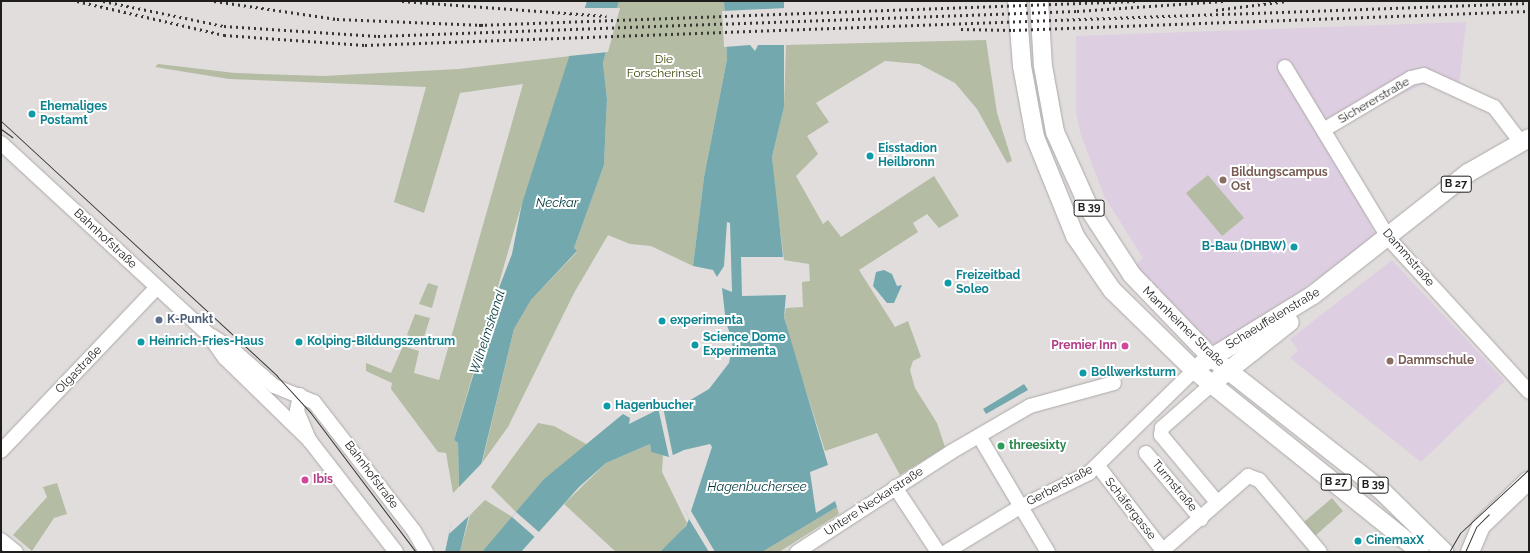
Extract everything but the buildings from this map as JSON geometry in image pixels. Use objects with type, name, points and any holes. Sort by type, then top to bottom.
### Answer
[{"type":"main road","name":"Mannheimer Straße","points":[[1017,1],[1022,66],[1035,137],[1051,184],[1075,236],[1112,290],[1194,370],[1384,524]]},
{"type":"main road","name":"Mannheimer Straße","points":[[1039,1],[1043,66],[1056,132],[1091,212],[1111,245],[1160,308],[1211,357],[1383,492],[1442,552]]},
{"type":"main road","name":"Schaeuffelenstraße","points":[[1194,370],[1211,357],[1288,312],[1351,268],[1468,174],[1524,139]]},
{"type":"main road","points":[[1090,258],[1111,245]]},
{"type":"main road","name":"Schaeuffelenstraße","points":[[1212,384],[1351,268]]},
{"type":"main road","points":[[1442,552],[1470,547],[1481,526],[1529,480]]},
{"type":"main road","name":"B 27","points":[[1384,524],[1408,552]]},
{"type":"main road","name":"B 27","points":[[1384,524],[1420,552]]},
{"type":"street","name":"Dammstraße","points":[[1285,67],[1325,129],[1389,239],[1529,392]]},
{"type":"street","name":"Sichererstraße","points":[[1325,129],[1411,78],[1424,75],[1454,87],[1494,107],[1524,139]]},
{"type":"street","name":"Bahnhofstraße","points":[[1,143],[208,334],[232,349],[274,386],[300,395],[320,408],[422,548]]},
{"type":"street","name":"Olgastraße","points":[[1,451],[157,287]]},
{"type":"street","name":"Bahnhofstraße","points":[[208,334],[225,358],[310,441],[396,552]]},
{"type":"street","name":"Gerberstraße","points":[[946,552],[1020,507],[1098,466],[1194,370]]},
{"type":"street","name":"Untere Neckarstraße","points":[[797,552],[951,452],[1030,406],[1114,383]]},
{"type":"street","points":[[1136,427],[1161,435],[1162,428],[1212,384]]},
{"type":"street","name":"Bahnhofstraße","points":[[260,391],[297,411],[310,441]]},
{"type":"street","points":[[300,395],[297,411],[304,413],[320,408]]},
{"type":"street","name":"Turmstraße","points":[[1161,435],[1216,501]]},
{"type":"street","points":[[979,436],[1048,552]]},
{"type":"street","name":"Turmstraße","points":[[1146,453],[1202,519]]},
{"type":"street","name":"Schäfergasse","points":[[1098,466],[1162,552]]},
{"type":"street","points":[[1162,552],[1202,519],[1216,501],[1244,478],[1255,478],[1320,552]]},
{"type":"street","points":[[896,487],[938,552]]},
{"type":"street","points":[[1,540],[16,552]]},
{"type":"shaded area","name":"Bildungscampus Ost","points":[[1466,22],[1458,95],[1423,84],[1323,133],[1376,236],[1219,350],[1133,267],[1143,258],[1104,196],[1080,132],[1076,111],[1076,36]]},
{"type":"shaded area","name":"Dammschule","points":[[1392,260],[1505,381],[1421,462],[1290,358],[1298,350],[1290,339]]},
{"type":"green space","name":"Die Forscherinsel","points":[[619,1],[724,1],[727,59],[704,177],[693,266],[651,246],[630,244],[608,235],[574,293],[508,427],[482,463],[514,329],[531,300],[577,252],[574,248],[604,165],[607,99],[603,63]]},
{"type":"green space","points":[[986,40],[997,113],[1012,161],[1007,163],[977,109],[955,83],[919,64],[885,61],[816,103],[829,122],[807,136],[818,154],[796,176],[823,224],[828,220],[841,237],[934,176],[959,216],[939,228],[927,214],[913,223],[918,232],[859,270],[895,327],[908,321],[921,357],[913,361],[910,370],[915,388],[937,423],[945,447],[900,475],[877,433],[825,451],[790,340],[784,316],[786,308],[803,307],[802,282],[810,281],[809,264],[784,260],[776,200],[772,157],[784,107],[786,45]]},
{"type":"green space","points":[[571,56],[522,203],[454,440],[458,443],[459,487],[453,493],[446,453],[438,452],[391,389],[392,383],[366,371],[366,363],[391,373],[403,346],[419,351],[414,373],[439,380],[523,84],[460,93],[424,213],[394,202],[426,87],[229,79],[155,67],[158,64],[235,73],[323,76],[459,69]]},
{"type":"green space","points":[[1208,175],[1244,218],[1222,236],[1186,193]]},
{"type":"green space","points":[[428,283],[438,286],[432,308],[419,304]]},
{"type":"green space","points":[[415,314],[430,318],[423,340],[407,335]]},
{"type":"green space","points":[[538,423],[554,426],[588,445],[544,479],[518,514],[491,487]]},
{"type":"green space","points":[[650,444],[651,452],[663,455],[662,472],[687,523],[678,538],[660,552],[616,552],[564,504],[606,463]]},
{"type":"green space","points":[[57,483],[67,514],[54,518],[32,551],[13,535],[47,497],[43,487]]},
{"type":"green space","points":[[1332,498],[1343,511],[1315,536],[1304,522]]},
{"type":"green space","points":[[485,500],[514,518],[482,552],[460,552],[470,515]]},
{"type":"green space","points":[[837,507],[839,514],[779,552],[762,552]]},
{"type":"water","name":"Neckar","points":[[587,1],[619,1],[603,63],[607,99],[604,165],[574,248],[577,251],[531,300],[514,329],[460,552],[445,552],[459,487],[458,443],[454,440],[494,305],[501,306],[506,291],[499,288],[512,254],[522,203]]},
{"type":"water","name":"Hagenbuchersee","points":[[724,1],[784,1],[784,107],[772,157],[783,257],[741,257],[742,296],[786,295],[784,317],[828,465],[810,472],[816,513],[835,501],[837,507],[762,552],[660,552],[686,526],[689,519],[685,510],[691,511],[712,447],[710,444],[684,450],[669,457],[651,452],[650,444],[606,463],[579,487],[521,552],[482,552],[544,479],[623,414],[630,418],[629,424],[659,409],[657,403],[662,402],[663,406],[687,402],[709,389],[729,363],[733,341],[726,323],[722,288],[732,292],[730,223],[727,222],[724,266],[717,277],[713,270],[693,266],[704,177],[727,59]]},
{"type":"water","points":[[884,270],[892,274],[897,286],[902,285],[894,303],[887,303],[873,286],[876,272]]},
{"type":"water","points":[[1024,384],[1028,390],[986,414],[983,409]]},
{"type":"pier","points":[[582,8],[620,8],[608,52],[569,56]]},
{"type":"pier","points":[[786,8],[788,45],[758,45],[755,51],[750,45],[724,47],[722,11]]},
{"type":"pier","points":[[662,402],[673,456],[669,457],[657,403]]},
{"type":"pier","points":[[482,463],[472,513],[449,534],[457,489]]},
{"type":"pier","points":[[689,508],[715,552],[709,552],[689,519],[685,510]]},
{"type":"pier","points":[[516,512],[540,533],[536,538],[512,517]]},
{"type":"tram line","points":[[1,121],[277,376],[310,412],[416,552]]},
{"type":"tram line","points":[[1,129],[12,137]]},
{"type":"tram line","points":[[1449,552],[1460,533],[1529,469]]},
{"type":"tram line","points":[[1465,552],[1476,527],[1489,514]]},
{"type":"railway","points":[[77,1],[224,35],[365,45],[1529,3]]},
{"type":"railway","points":[[103,1],[224,26],[378,36],[1077,11],[1224,1]]},
{"type":"railway","points":[[214,1],[337,19],[484,25]]},
{"type":"railway","points":[[402,1],[606,16]]},
{"type":"railway","points":[[479,25],[1137,1]]},
{"type":"railway","points":[[1216,10],[1287,1]]},
{"type":"railway","points":[[961,29],[1013,30],[1529,11]]},
{"type":"place","name":"Ehemaliges Postamt","points":[[32,114]]},
{"type":"place","name":"Eisstadion Heilbronn","points":[[870,156]]},
{"type":"place","name":"Bildungscampus Ost","points":[[1223,180]]},
{"type":"place","name":"B-Bau (DHBW)","points":[[1294,247]]},
{"type":"place","name":"Freizeitbad Soleo","points":[[948,283]]},
{"type":"place","name":"K-Punkt","points":[[159,320]]},
{"type":"place","name":"experimenta","points":[[662,321]]},
{"type":"place","name":"Heinrich-Fries-Haus","points":[[141,342]]},
{"type":"place","name":"Kolping-Bildungszentrum","points":[[299,342]]},
{"type":"place","name":"Science Dome Experimenta","points":[[695,345]]},
{"type":"place","name":"Premier Inn","points":[[1125,346]]},
{"type":"place","name":"Dammschule","points":[[1390,361]]},
{"type":"place","name":"Bollwerksturm","points":[[1083,373]]},
{"type":"place","name":"Hagenbucher","points":[[607,406]]},
{"type":"place","name":"threesixty","points":[[1001,446]]},
{"type":"place","name":"Ibis","points":[[305,480]]},
{"type":"place","name":"CinemaxX","points":[[1358,541]]},
{"type":"water label","name":"Wilhelmskanal","points":[[488,332]]}]
